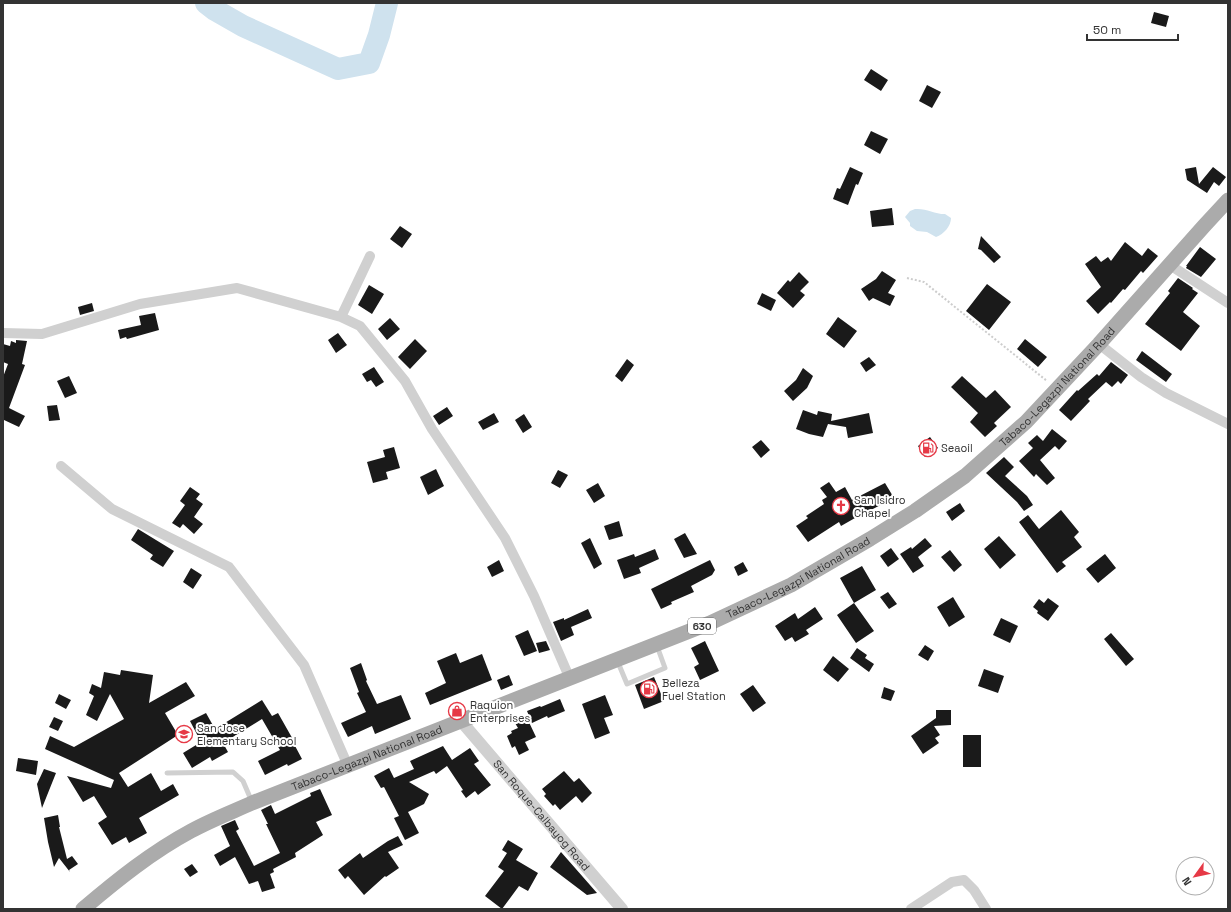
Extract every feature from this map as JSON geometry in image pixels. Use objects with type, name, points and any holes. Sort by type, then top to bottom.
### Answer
[{"type":"main road","name":"Tabaco-Legazpi National Road","points":[[83,909],[128,871],[164,847],[212,820],[710,623],[791,585],[915,511],[941,494],[976,466],[1026,422],[1099,344],[1228,200]]},
{"type":"street","points":[[341,317],[370,256]]},
{"type":"street","points":[[1170,265],[1228,302]]},
{"type":"street","points":[[3,333],[42,334],[140,304],[238,288],[341,317],[360,326],[405,381],[432,429],[505,538],[534,596],[570,679]]},
{"type":"street","points":[[1099,344],[1141,377],[1166,393],[1228,424]]},
{"type":"street","points":[[61,466],[112,509],[229,567],[304,665],[348,766]]},
{"type":"street","name":"San Roque-Calbayog Road","points":[[461,721],[622,909]]},
{"type":"street","points":[[911,909],[952,882],[964,880],[974,890],[986,909]]},
{"type":"lane","points":[[617,660],[626,684],[665,668],[657,645]]},
{"type":"lane","points":[[167,774],[233,772],[242,781],[252,803]]},
{"type":"path","points":[[907,278],[924,282],[1057,390]]},
{"type":"water","points":[[915,209],[923,209],[945,214],[951,218],[950,224],[944,232],[936,237],[927,232],[917,231],[910,226],[910,223],[905,217],[910,211]]},
{"type":"building","points":[[1154,12],[1169,16],[1166,27],[1151,23]]},
{"type":"building","points":[[871,69],[888,80],[881,91],[864,80]]},
{"type":"building","points":[[927,85],[941,92],[932,108],[919,101]]},
{"type":"building","points":[[871,131],[888,139],[880,154],[864,145]]},
{"type":"building","points":[[850,167],[863,173],[858,185],[856,184],[848,205],[833,199],[837,188],[840,189]]},
{"type":"building","points":[[1196,167],[1199,184],[1213,167],[1226,177],[1219,186],[1214,182],[1207,193],[1187,180],[1185,169]]},
{"type":"building","points":[[892,208],[894,225],[872,227],[870,211]]},
{"type":"building","points":[[400,226],[412,234],[402,248],[390,239]]},
{"type":"building","points":[[981,236],[1001,257],[994,263],[981,250],[978,249]]},
{"type":"building","points":[[1125,242],[1142,256],[1148,248],[1158,256],[1143,273],[1141,271],[1125,290],[1123,289],[1111,303],[1110,302],[1098,314],[1086,301],[1101,287],[1085,264],[1096,256],[1101,262],[1108,257],[1111,261]]},
{"type":"building","points":[[1200,247],[1216,259],[1201,277],[1186,268]]},
{"type":"building","points":[[882,271],[896,280],[888,293],[895,296],[890,306],[873,298],[869,301],[861,289],[876,279]]},
{"type":"building","points":[[799,272],[809,282],[800,291],[805,295],[793,308],[777,293],[788,280],[790,282]]},
{"type":"building","points":[[1178,278],[1198,293],[1183,312],[1200,326],[1181,351],[1145,324],[1170,293],[1168,291]]},
{"type":"building","points":[[987,284],[1011,302],[989,330],[966,311]]},
{"type":"building","points":[[369,285],[384,294],[372,314],[358,305]]},
{"type":"building","points":[[762,293],[776,300],[771,311],[757,304]]},
{"type":"building","points":[[92,303],[94,311],[80,315],[78,307]]},
{"type":"building","points":[[155,313],[159,330],[127,339],[126,337],[120,339],[118,330],[141,325],[139,316]]},
{"type":"building","points":[[838,317],[857,331],[844,348],[826,334]]},
{"type":"building","points":[[390,318],[400,329],[387,340],[378,329]]},
{"type":"building","points":[[338,333],[347,345],[336,353],[328,340]]},
{"type":"building","points":[[415,339],[427,351],[410,369],[398,357]]},
{"type":"building","points":[[1025,339],[1047,357],[1038,367],[1017,349]]},
{"type":"building","points":[[16,340],[27,341],[22,364],[25,365],[9,408],[25,416],[19,427],[4,420],[3,422],[3,377],[8,364],[3,362],[3,344],[10,346],[11,341],[16,343]]},
{"type":"building","points":[[1142,351],[1172,374],[1166,382],[1136,360]]},
{"type":"building","points":[[869,357],[876,365],[866,372],[860,363]]},
{"type":"building","points":[[627,359],[634,365],[622,382],[615,376]]},
{"type":"building","points":[[1111,362],[1128,375],[1121,384],[1118,381],[1112,387],[1106,382],[1088,399],[1090,401],[1071,421],[1059,410],[1077,390],[1078,391],[1097,374],[1099,376]]},
{"type":"building","points":[[374,367],[384,382],[376,387],[371,380],[367,382],[362,374]]},
{"type":"building","points":[[803,368],[813,376],[807,388],[793,401],[784,391],[796,380]]},
{"type":"building","points":[[69,376],[77,393],[65,398],[57,381]]},
{"type":"building","points":[[962,376],[986,398],[995,390],[1011,407],[994,423],[997,426],[985,437],[970,422],[978,413],[951,387]]},
{"type":"building","points":[[57,405],[60,420],[49,421],[47,406]]},
{"type":"building","points":[[447,407],[453,416],[439,425],[433,416]]},
{"type":"building","points":[[803,410],[817,415],[818,411],[832,414],[831,421],[869,413],[873,433],[848,438],[846,427],[828,424],[823,437],[809,434],[796,429]]},
{"type":"building","points":[[494,413],[499,422],[483,430],[478,422]]},
{"type":"building","points":[[524,414],[532,427],[523,433],[515,420]]},
{"type":"building","points":[[1052,429],[1067,441],[1059,450],[1055,446],[1040,460],[1055,478],[1047,485],[1036,474],[1034,477],[1019,461],[1033,448],[1028,443],[1037,435],[1043,441]]},
{"type":"building","points":[[930,437],[938,448],[925,457],[918,446]]},
{"type":"building","points":[[761,440],[770,450],[761,458],[752,447]]},
{"type":"building","points":[[394,447],[400,468],[386,472],[388,479],[373,483],[367,462],[385,457],[383,450]]},
{"type":"building","points":[[1004,457],[1014,467],[1005,476],[1027,496],[1033,505],[1024,511],[1017,502],[986,473]]},
{"type":"building","points":[[436,469],[444,486],[428,495],[420,477]]},
{"type":"building","points":[[558,470],[568,475],[560,488],[551,483]]},
{"type":"building","points":[[829,482],[836,492],[845,487],[852,500],[885,483],[894,498],[841,526],[839,522],[808,542],[796,526],[808,518],[806,516],[824,504],[822,500],[827,497],[820,488]]},
{"type":"building","points":[[598,483],[605,496],[594,503],[586,490]]},
{"type":"building","points":[[190,487],[200,494],[196,499],[203,504],[194,517],[203,524],[194,534],[183,524],[180,528],[172,523],[185,505],[180,501]]},
{"type":"building","points":[[960,503],[965,511],[952,521],[946,512]]},
{"type":"building","points":[[1061,510],[1079,532],[1074,537],[1082,547],[1062,562],[1066,566],[1057,573],[1019,522],[1028,515],[1039,529]]},
{"type":"building","points":[[619,521],[623,536],[609,540],[604,526]]},
{"type":"building","points":[[138,529],[174,551],[163,567],[150,559],[153,555],[131,540]]},
{"type":"building","points":[[685,533],[697,554],[684,558],[674,539]]},
{"type":"building","points":[[999,536],[1016,555],[1000,569],[984,549]]},
{"type":"building","points":[[590,538],[602,564],[594,569],[581,543]]},
{"type":"building","points":[[925,538],[932,546],[918,557],[924,566],[913,573],[900,554],[911,547],[912,549]]},
{"type":"building","points":[[891,548],[899,559],[888,567],[880,556]]},
{"type":"building","points":[[655,549],[659,559],[639,568],[641,573],[624,579],[617,560],[634,554],[635,557]]},
{"type":"building","points":[[950,550],[962,565],[954,572],[941,557]]},
{"type":"building","points":[[1105,554],[1116,568],[1098,583],[1086,569]]},
{"type":"building","points":[[499,560],[504,571],[492,577],[487,567]]},
{"type":"building","points":[[710,560],[715,570],[712,575],[691,586],[694,592],[671,602],[672,604],[661,609],[651,589]]},
{"type":"building","points":[[743,562],[748,571],[738,576],[734,567]]},
{"type":"building","points":[[862,566],[876,590],[854,603],[840,578]]},
{"type":"building","points":[[191,568],[202,575],[193,589],[183,582]]},
{"type":"building","points":[[888,592],[897,604],[889,609],[880,597]]},
{"type":"building","points":[[953,597],[965,617],[949,627],[937,607]]},
{"type":"building","points":[[1048,598],[1059,606],[1048,621],[1037,613],[1038,611],[1033,607],[1039,599],[1044,603]]},
{"type":"building","points":[[854,603],[874,631],[856,643],[837,615]]},
{"type":"building","points":[[815,607],[823,619],[806,630],[809,634],[795,642],[792,637],[785,641],[775,626],[795,613],[798,619]]},
{"type":"building","points":[[588,609],[592,618],[571,627],[574,635],[561,641],[553,622],[564,618],[564,620]]},
{"type":"building","points":[[1001,618],[1018,626],[1010,643],[993,635]]},
{"type":"building","points":[[528,630],[537,651],[524,656],[515,636]]},
{"type":"building","points":[[1111,633],[1134,659],[1126,666],[1104,639]]},
{"type":"building","points":[[546,641],[550,650],[539,653],[536,643]]},
{"type":"building","points":[[705,641],[719,671],[700,680],[694,667],[699,664],[691,648]]},
{"type":"building","points":[[925,645],[934,651],[928,661],[918,655]]},
{"type":"building","points":[[857,648],[867,655],[865,658],[874,664],[869,672],[850,658]]},
{"type":"building","points":[[456,653],[460,663],[482,654],[492,680],[430,705],[425,693],[446,683],[437,661]]},
{"type":"building","points":[[833,656],[849,669],[838,682],[823,670]]},
{"type":"building","points":[[361,663],[367,680],[366,681],[377,704],[401,695],[411,719],[375,734],[372,726],[348,737],[341,723],[366,712],[357,693],[359,692],[350,668]]},
{"type":"building","points":[[984,669],[1004,676],[998,693],[978,686]]},
{"type":"building","points":[[121,670],[153,675],[149,703],[186,682],[195,696],[165,713],[178,735],[119,773],[128,787],[151,773],[161,791],[173,784],[179,795],[139,818],[147,833],[129,843],[126,837],[112,845],[98,823],[107,817],[94,796],[83,802],[67,776],[111,788],[114,780],[45,749],[50,736],[74,747],[124,719],[110,694],[97,721],[86,715],[94,696],[89,693],[92,684],[101,688],[104,672],[120,675]]},
{"type":"building","points":[[509,675],[513,685],[501,690],[497,680]]},
{"type":"building","points":[[654,677],[664,701],[644,709],[635,685]]},
{"type":"building","points":[[753,685],[766,703],[753,712],[740,694]]},
{"type":"building","points":[[884,687],[895,691],[891,701],[881,698]]},
{"type":"building","points":[[59,694],[71,700],[66,709],[55,703]]},
{"type":"building","points":[[605,695],[613,715],[604,718],[610,733],[595,739],[582,704]]},
{"type":"building","points":[[560,699],[565,711],[548,718],[547,716],[532,723],[527,711]]},
{"type":"building","points":[[262,700],[272,716],[278,713],[302,759],[288,766],[287,764],[265,775],[258,761],[280,750],[262,719],[223,743],[228,752],[212,761],[210,757],[192,768],[183,753],[201,742],[190,721],[206,713],[215,729]]},
{"type":"building","points":[[936,710],[951,710],[951,725],[934,726],[940,735],[935,738],[939,743],[923,754],[911,736],[936,718]]},
{"type":"building","points":[[54,717],[63,721],[58,731],[49,727]]},
{"type":"building","points":[[527,718],[536,737],[525,742],[529,750],[519,755],[515,746],[512,748],[507,736],[512,733],[511,731],[518,728],[515,723]]},
{"type":"building","points":[[963,735],[981,735],[981,767],[963,767]]},
{"type":"building","points":[[443,746],[452,760],[470,748],[479,761],[474,764],[491,785],[478,795],[475,791],[466,798],[461,791],[463,790],[447,766],[436,774],[434,771],[409,782],[429,794],[424,804],[408,812],[419,833],[405,840],[394,818],[399,816],[384,787],[381,788],[374,776],[389,768],[394,778],[414,769],[410,761]]},
{"type":"building","points":[[18,758],[38,761],[36,775],[16,771]]},
{"type":"building","points":[[44,769],[56,773],[42,808],[37,784]]},
{"type":"building","points":[[564,771],[574,782],[579,778],[592,793],[582,803],[576,796],[560,810],[555,804],[553,806],[544,796],[546,794],[542,789]]},
{"type":"building","points":[[320,789],[332,815],[316,822],[323,835],[295,853],[296,857],[273,869],[274,872],[270,874],[275,888],[262,892],[258,881],[249,884],[235,857],[220,866],[214,855],[230,846],[221,826],[235,820],[239,829],[236,831],[254,866],[280,853],[261,810],[271,805],[275,814],[311,796],[310,793]]},
{"type":"building","points":[[58,815],[59,827],[67,859],[72,856],[78,864],[69,870],[70,872],[59,858],[54,867],[48,842],[44,818]]},
{"type":"building","points":[[398,836],[403,845],[388,852],[399,868],[386,877],[385,876],[364,895],[348,876],[345,879],[338,870],[360,853],[363,858]]},
{"type":"building","points":[[508,840],[523,849],[516,860],[538,873],[528,891],[519,886],[502,909],[485,896],[504,871],[498,867],[507,853],[502,850]]},
{"type":"building","points":[[561,852],[597,893],[587,895],[550,867]]},
{"type":"building","points":[[192,864],[198,872],[190,877],[184,869]]},
{"type":"waterway","points":[[206,3],[243,26],[338,69],[369,63],[379,35],[387,3]]},
{"type":"place","name":"Seaoil","points":[[928,448]]},
{"type":"place","name":"San Isidro Chapel","points":[[841,506]]},
{"type":"place","name":"Belleza Fuel Station","points":[[649,689]]},
{"type":"place","name":"Raquion Enterprises","points":[[457,711]]},
{"type":"place","name":"San Jose Elementary School","points":[[184,734]]}]
